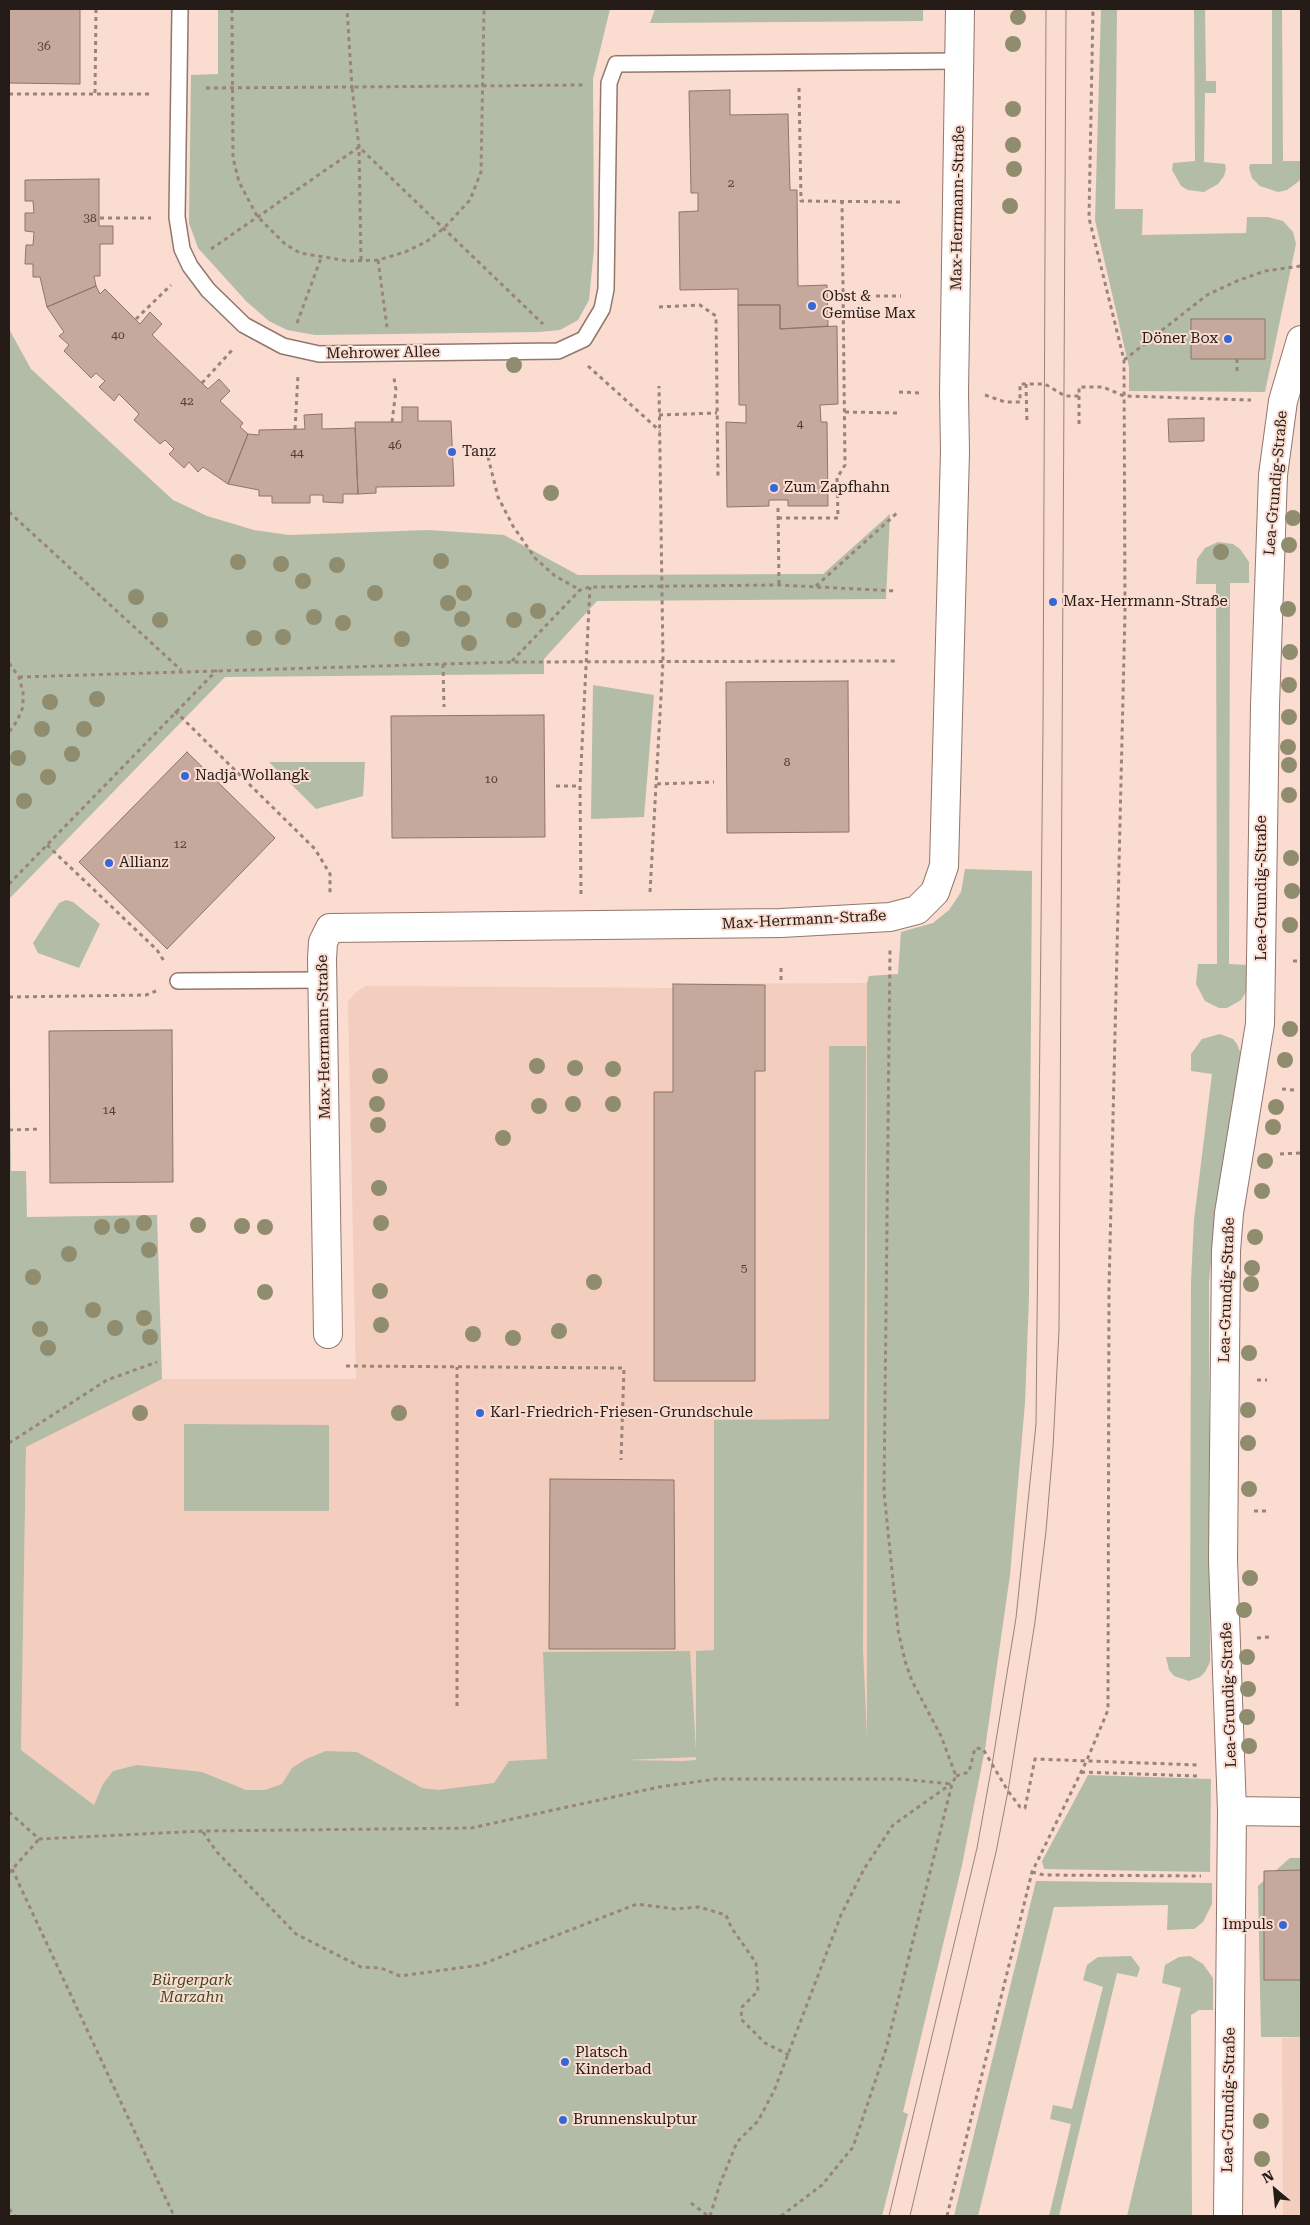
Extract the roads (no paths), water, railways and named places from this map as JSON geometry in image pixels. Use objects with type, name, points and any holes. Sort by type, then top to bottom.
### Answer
[{"type":"street","name":"Max-Herrmann-Straße","points":[[328,1334],[322,980],[323,942],[330,928],[649,926],[781,923],[890,917],[917,910],[935,892],[944,866],[955,452],[954,393],[960,9]]},
{"type":"street","name":"Lea-Grundig-Straße","points":[[1228,2216],[1232,1811],[1223,1560],[1226,1251],[1229,1213],[1250,1095],[1260,1024],[1261,847],[1273,475],[1283,401],[1301,340]]},
{"type":"street","points":[[1232,1811],[1301,1812]]},
{"type":"lane","name":"Mehrower Allee","points":[[180,9],[177,217],[182,249],[190,266],[208,290],[244,325],[282,346],[319,354],[558,351],[584,339],[602,309],[606,289],[609,83],[616,64],[960,61]]},
{"type":"lane","points":[[178,982],[322,980]]},
{"type":"tram line","points":[[889,2216],[977,1848],[1016,1618],[1036,1424],[1043,727],[1046,9]]},
{"type":"tram line","points":[[910,2216],[996,1852],[1008,1791],[1035,1622],[1046,1531],[1053,1447],[1059,1330],[1066,9]]},
{"type":"place","name":"Obst & Gemüse Max","points":[[812,306]]},
{"type":"place","name":"Döner Box","points":[[1228,339]]},
{"type":"place","name":"Tanz","points":[[452,452]]},
{"type":"place","name":"Zum Zapfhahn","points":[[774,488]]},
{"type":"place","name":"Max-Herrmann-Straße","points":[[1053,602]]},
{"type":"place","name":"Nadja Wollangk","points":[[185,776]]},
{"type":"place","name":"Allianz","points":[[109,863]]},
{"type":"place","name":"Karl-Friedrich-Friesen-Grundschule","points":[[480,1413]]},
{"type":"place","name":"Impuls","points":[[1283,1925]]},
{"type":"place","name":"Platsch Kinderbad","points":[[565,2062]]},
{"type":"place","name":"Brunnenskulptur","points":[[563,2120]]},
{"type":"park label","name":"Bürgerpark Marzahn","points":[[192,1990]]}]
